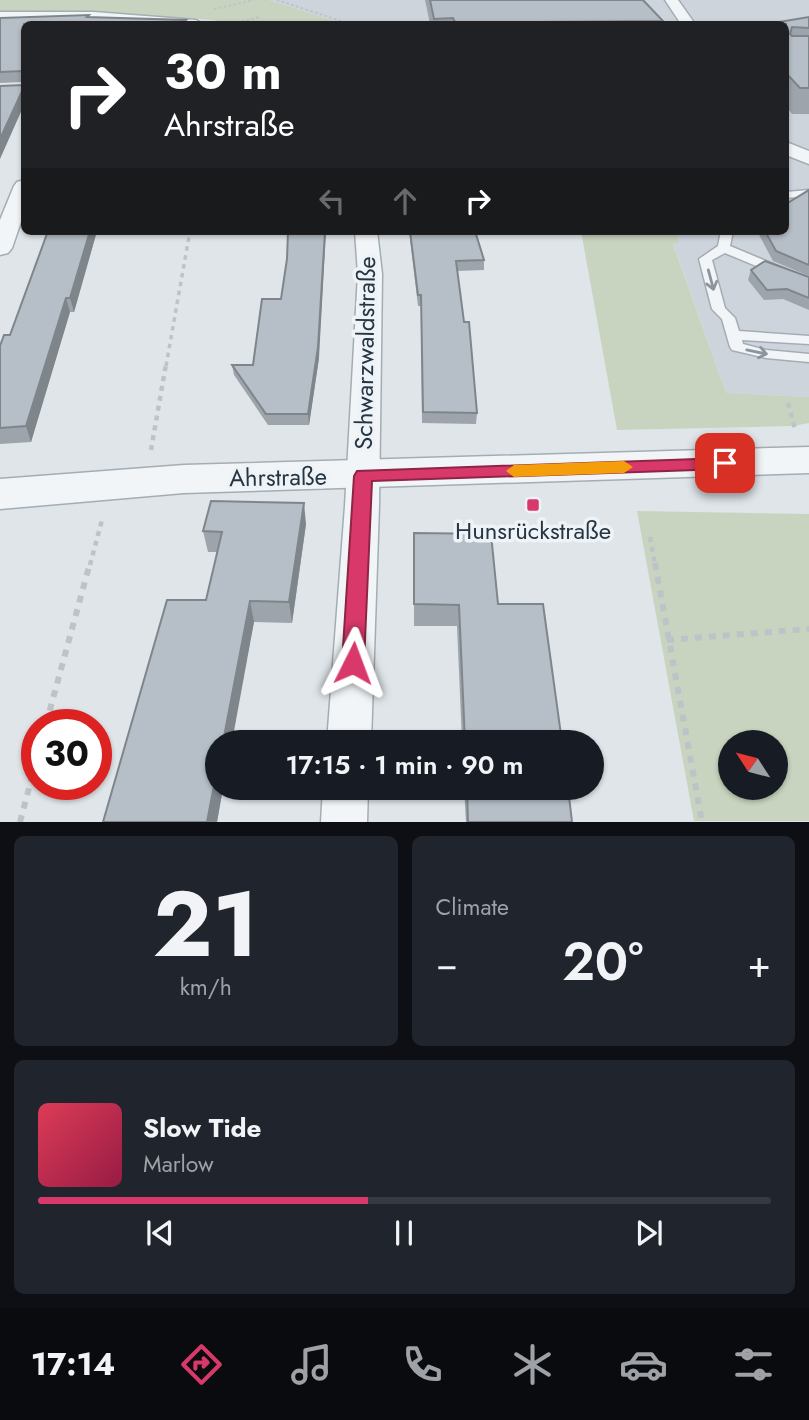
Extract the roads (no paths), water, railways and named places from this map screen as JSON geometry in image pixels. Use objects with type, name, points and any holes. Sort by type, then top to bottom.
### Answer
[{"type":"street","points":[[671,0],[686,21]]},
{"type":"street","points":[[0,16],[94,16],[155,21]]},
{"type":"street","points":[[789,141],[809,148]]},
{"type":"street","points":[[789,149],[809,158]]},
{"type":"street","points":[[0,248],[21,194]]},
{"type":"street","name":"Schwarzwaldstraße","points":[[363,476],[370,274],[366,235]]},
{"type":"street","name":"Ahrstraße","points":[[0,494],[184,479],[363,476],[804,449]]},
{"type":"street","points":[[350,730],[363,476]]},
{"type":"street","points":[[344,821],[345,800]]},
{"type":"lane","points":[[789,195],[809,192]]},
{"type":"lane","points":[[724,248],[726,235]]},
{"type":"lane","points":[[724,248],[809,284]]},
{"type":"lane","points":[[724,248],[705,260],[719,309],[728,318],[737,347],[766,354],[809,358]]},
{"type":"lane","points":[[732,335],[809,340]]},
{"type":"place","name":"Hunsrückstraße","points":[[533,505]]}]
